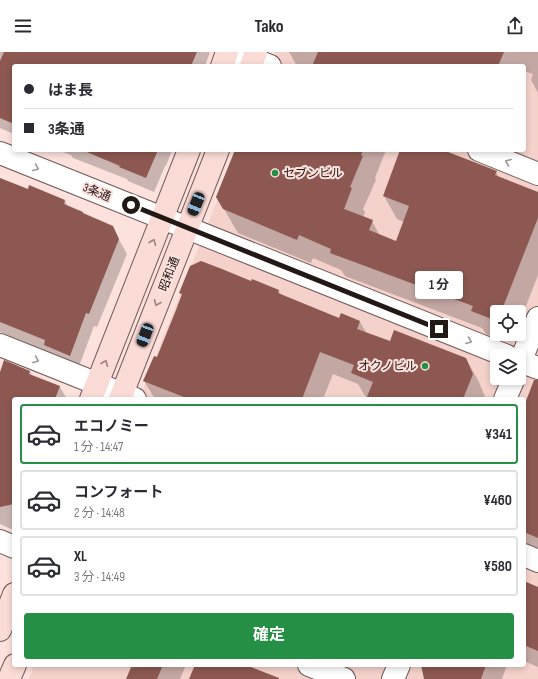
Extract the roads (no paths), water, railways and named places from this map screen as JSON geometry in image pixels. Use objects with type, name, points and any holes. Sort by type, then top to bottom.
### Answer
[{"type":"street","points":[[223,64],[227,52]]},
{"type":"street","points":[[94,391],[188,152]]},
{"type":"street","name":"昭和通","points":[[125,397],[187,228],[217,152]]},
{"type":"street","points":[[484,152],[538,174]]},
{"type":"street","name":"3条通","points":[[0,153],[187,228],[490,353]]},
{"type":"street","points":[[525,349],[538,318]]},
{"type":"street","points":[[0,345],[94,391],[125,397]]},
{"type":"street","points":[[506,397],[511,385]]},
{"type":"street","points":[[0,541],[12,546]]},
{"type":"street","points":[[526,556],[538,561]]},
{"type":"street","points":[[0,630],[12,599]]},
{"type":"street","points":[[9,679],[14,667]]},
{"type":"street","points":[[314,667],[344,679]]},
{"type":"street","points":[[393,679],[398,667]]},
{"type":"place","name":"セブンビル","points":[[275,173]]},
{"type":"place","name":"オクノビル","points":[[425,366]]}]
